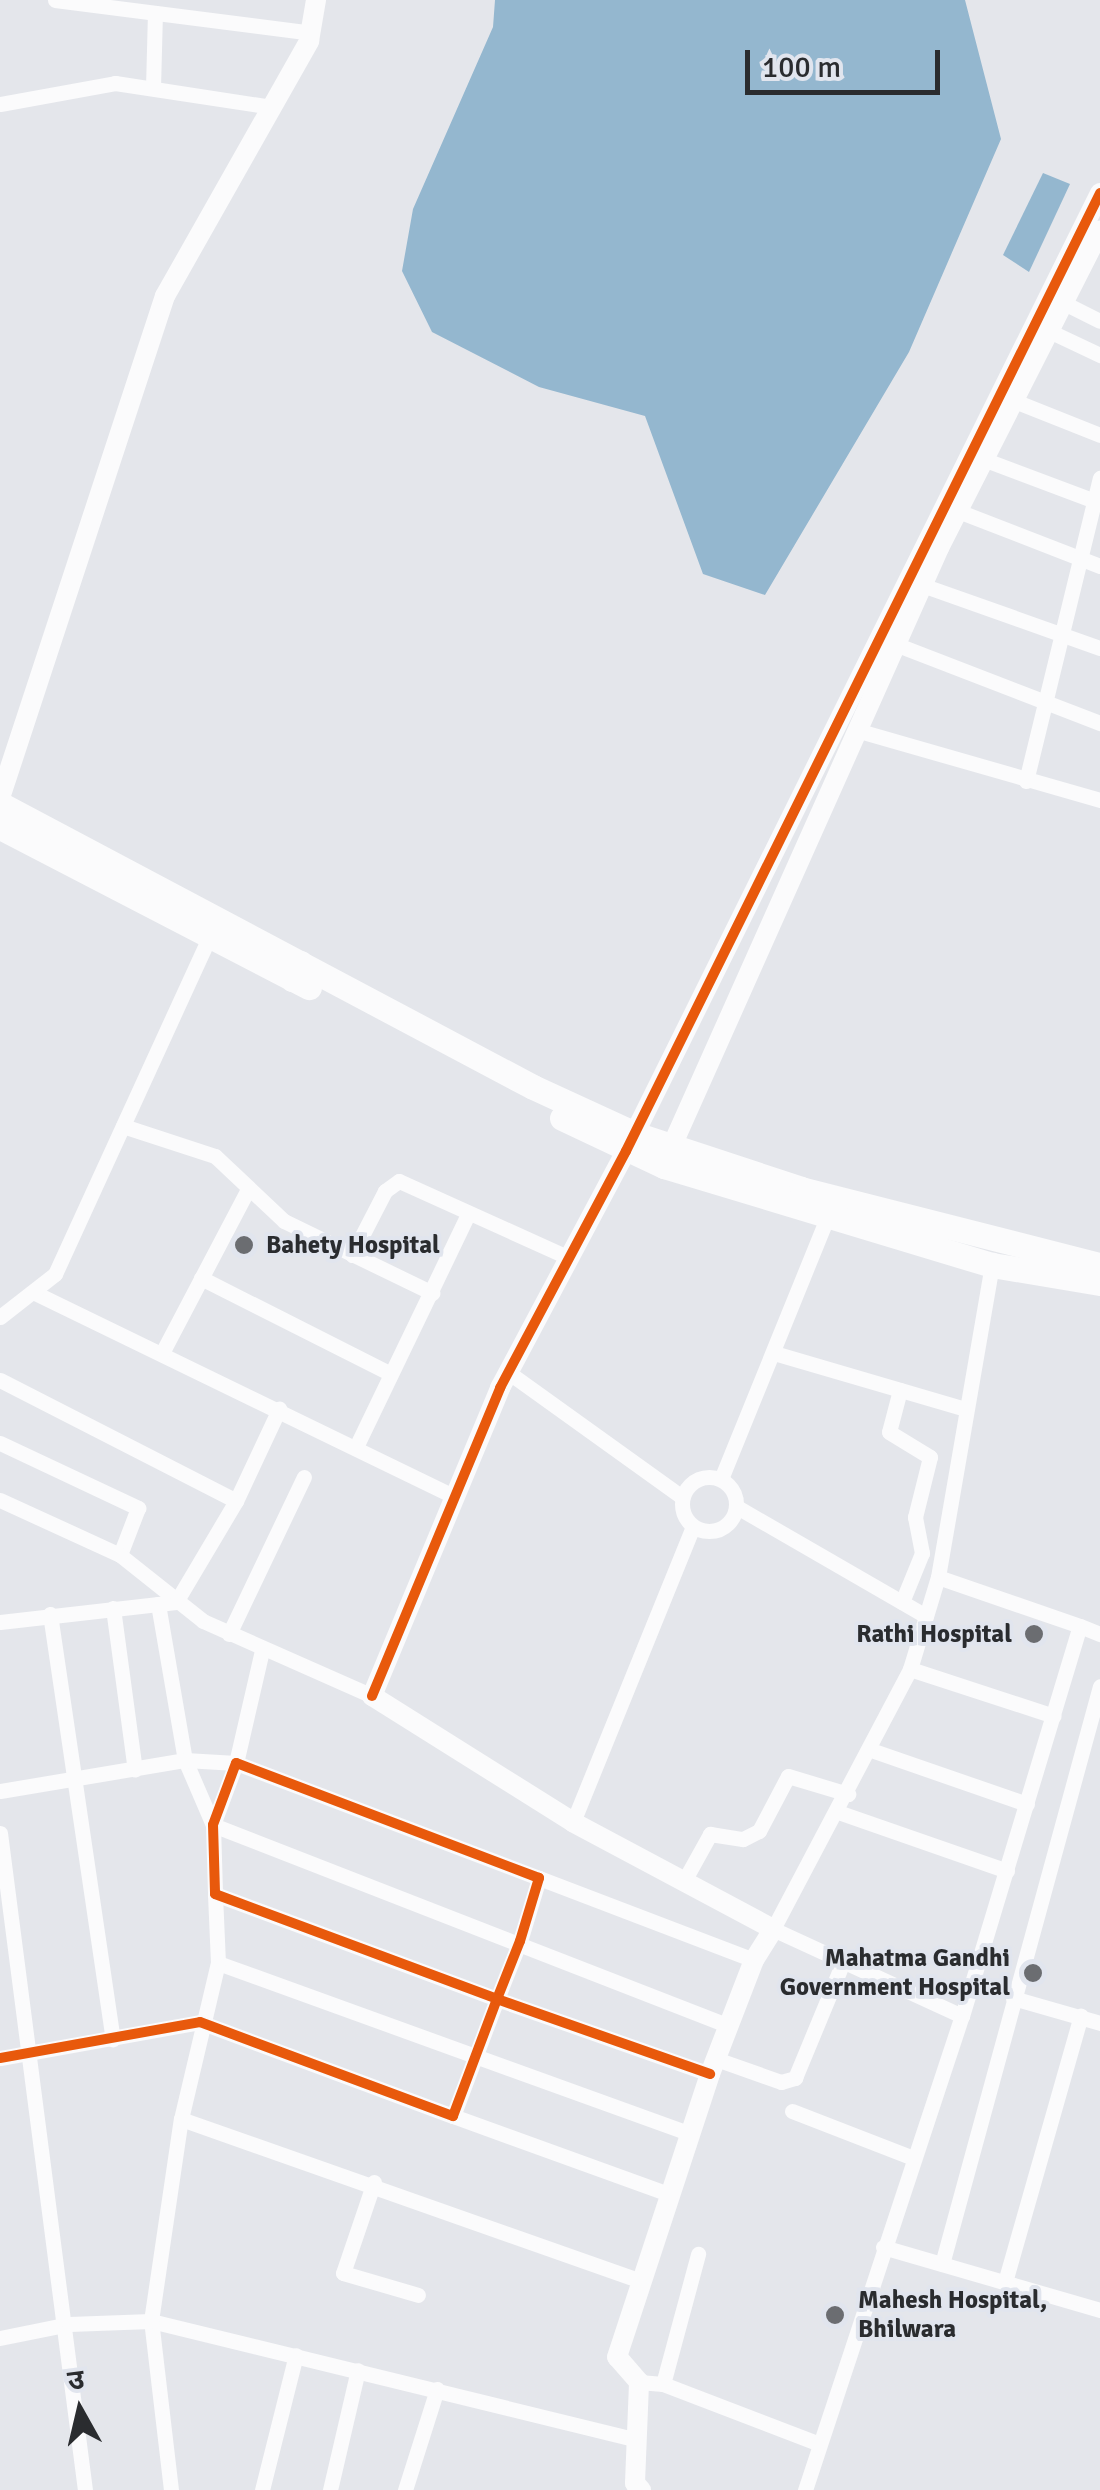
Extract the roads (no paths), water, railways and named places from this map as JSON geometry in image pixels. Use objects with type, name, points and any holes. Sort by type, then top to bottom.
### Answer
[{"type":"main road","points":[[0,801],[296,971],[630,1143],[828,1216],[995,1253],[1100,1265]]},
{"type":"main road","points":[[0,828],[210,936],[296,971]]},
{"type":"main road","points":[[667,1156],[801,1189],[995,1253],[1100,1282]]},
{"type":"street","points":[[55,0],[310,32]]},
{"type":"street","points":[[0,801],[165,296],[310,32],[316,0]]},
{"type":"street","points":[[153,88],[155,12]]},
{"type":"street","points":[[0,104],[96,84],[153,88],[270,107]]},
{"type":"street","points":[[372,1696],[451,1495],[508,1372],[630,1143],[1054,298],[1100,194]]},
{"type":"street","points":[[667,1156],[922,585],[1047,330],[1054,298],[1100,230]]},
{"type":"street","points":[[1054,298],[1100,320]]},
{"type":"street","points":[[1047,330],[1100,355]]},
{"type":"street","points":[[1012,400],[1100,435]]},
{"type":"street","points":[[983,459],[1096,502]]},
{"type":"street","points":[[1026,781],[1100,478]]},
{"type":"street","points":[[958,510],[1100,566]]},
{"type":"street","points":[[922,585],[1100,648]]},
{"type":"street","points":[[895,644],[1100,723]]},
{"type":"street","points":[[856,730],[1100,800]]},
{"type":"street","points":[[0,1316],[55,1274],[210,936]]},
{"type":"street","points":[[123,1126],[215,1156],[284,1221],[432,1293]]},
{"type":"street","points":[[352,1255],[385,1191],[399,1181],[568,1257]]},
{"type":"street","points":[[162,1353],[248,1189]]},
{"type":"street","points":[[356,1447],[468,1214]]},
{"type":"street","points":[[721,1479],[828,1216]]},
{"type":"street","points":[[641,2490],[635,2483],[639,2382],[618,2357],[640,2280],[713,2066],[754,1960],[848,1794],[910,1669],[938,1577],[995,1253]]},
{"type":"street","points":[[201,1278],[389,1373]]},
{"type":"street","points":[[35,1292],[451,1495]]},
{"type":"street","points":[[774,1353],[965,1409]]},
{"type":"street","points":[[508,1372],[682,1497],[693,1527],[573,1822]]},
{"type":"street","points":[[0,1380],[236,1501]]},
{"type":"street","points":[[900,1390],[888,1432],[930,1457],[915,1517],[922,1553],[902,1602]]},
{"type":"street","points":[[176,1602],[236,1501],[280,1409]]},
{"type":"street","points":[[0,1443],[134,1504],[139,1512],[120,1555]]},
{"type":"street","points":[[229,1634],[304,1477]]},
{"type":"street","points":[[682,1497],[698,1479],[721,1479],[734,1490],[737,1508],[729,1524],[711,1532],[693,1527]]},
{"type":"street","points":[[0,1500],[120,1555],[176,1602],[229,1634],[372,1696],[573,1822],[684,1882],[773,1929],[962,2016]]},
{"type":"street","points":[[737,1508],[926,1616]]},
{"type":"street","points":[[938,1577],[1100,1634]]},
{"type":"street","points":[[0,1622],[176,1602]]},
{"type":"street","points":[[158,1604],[185,1760],[214,1825],[520,1941],[728,2026]]},
{"type":"street","points":[[112,1608],[135,1770]]},
{"type":"street","points":[[50,1614],[113,2039]]},
{"type":"street","points":[[805,2490],[962,2016],[1080,1626]]},
{"type":"street","points":[[171,2490],[151,2321],[181,2119],[200,2022],[218,1963],[214,1825],[236,1763],[262,1650]]},
{"type":"street","points":[[910,1669],[1054,1716]]},
{"type":"street","points":[[942,2264],[1100,1686]]},
{"type":"street","points":[[1083,1748],[1100,1753]]},
{"type":"street","points":[[870,1750],[1027,1804]]},
{"type":"street","points":[[0,1791],[75,1775],[135,1770],[185,1760],[236,1763],[754,1960]]},
{"type":"street","points":[[684,1882],[710,1834],[743,1839],[758,1831],[788,1776],[848,1794]]},
{"type":"street","points":[[838,1812],[1007,1871]]},
{"type":"street","points":[[0,1833],[33,2052],[86,2490]]},
{"type":"street","points":[[452,2116],[520,1941],[539,1878]]},
{"type":"street","points":[[215,1894],[497,1998],[713,2066],[782,2082],[795,2078],[843,1962]]},
{"type":"street","points":[[218,1963],[691,2134]]},
{"type":"street","points":[[1005,2282],[1094,2018],[1013,1998]]},
{"type":"street","points":[[0,2058],[200,2022],[669,2194]]},
{"type":"street","points":[[792,2111],[914,2158]]},
{"type":"street","points":[[181,2119],[374,2182],[640,2280]]},
{"type":"street","points":[[374,2182],[343,2273],[418,2295]]},
{"type":"street","points":[[883,2247],[1100,2310]]},
{"type":"street","points":[[663,2384],[698,2254]]},
{"type":"street","points":[[0,2338],[68,2324],[151,2321],[638,2440]]},
{"type":"street","points":[[262,2490],[296,2355]]},
{"type":"street","points":[[330,2490],[358,2370]]},
{"type":"street","points":[[639,2382],[663,2384],[819,2444]]},
{"type":"street","points":[[405,2490],[437,2390]]},
{"type":"water","points":[[495,0],[965,0],[1001,139],[909,352],[765,595],[703,574],[645,416],[539,387],[432,332],[402,271],[413,209],[493,27]]},
{"type":"water","points":[[1043,173],[1070,184],[1029,272],[1003,255]]},
{"type":"place","name":"Bahety Hospital","points":[[244,1245]]},
{"type":"place","name":"Rathi Hospital","points":[[1034,1634]]},
{"type":"place","name":"Mahatma Gandhi Government Hospital","points":[[1033,1973]]},
{"type":"place","name":"Mahesh Hospital, Bhilwara","points":[[835,2315]]}]
